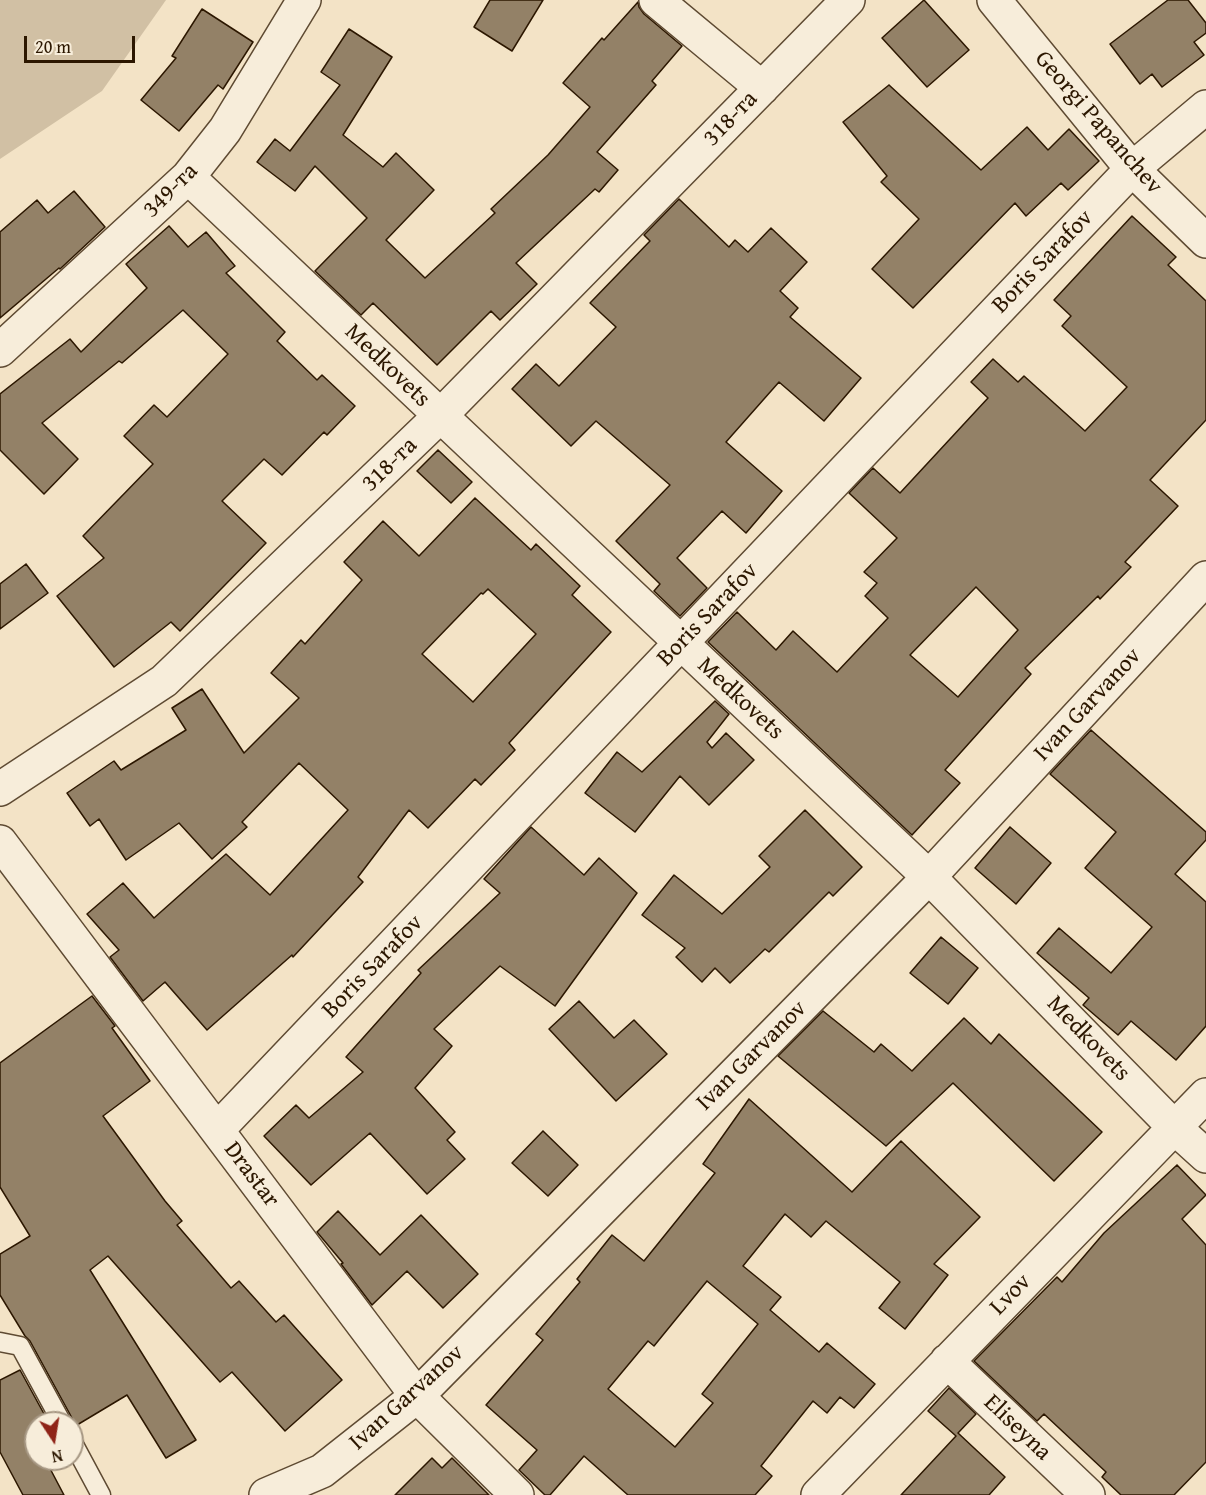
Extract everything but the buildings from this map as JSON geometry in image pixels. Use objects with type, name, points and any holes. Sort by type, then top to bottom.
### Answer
[{"type":"street","name":"349-та","points":[[0,350],[188,177],[225,130],[304,0]]},
{"type":"street","points":[[656,0],[762,88]]},
{"type":"street","name":"318-та","points":[[0,789],[164,681],[440,416],[848,0]]},
{"type":"street","name":"Georgi Papanchev","points":[[994,0],[1132,169],[1206,241]]},
{"type":"street","name":"Boris Sarafov","points":[[217,1130],[1132,169],[1206,107]]},
{"type":"street","name":"Medkovets","points":[[188,177],[929,877],[1175,1128],[1206,1155]]},
{"type":"street","name":"Ivan Garvanov","points":[[266,1495],[322,1471],[417,1396],[929,877],[1206,578]]},
{"type":"street","name":"Drastar","points":[[0,842],[417,1396],[518,1495]]},
{"type":"street","name":"Lvov","points":[[818,1495],[1206,1095]]},
{"type":"street","name":"Eliseyna","points":[[947,1361],[1088,1495]]},
{"type":"lane","points":[[0,1342],[20,1346],[55,1411]]},
{"type":"lane","points":[[84,1463],[101,1495]]},
{"type":"shaded area","points":[[0,0],[166,0],[102,91],[0,159]]}]
